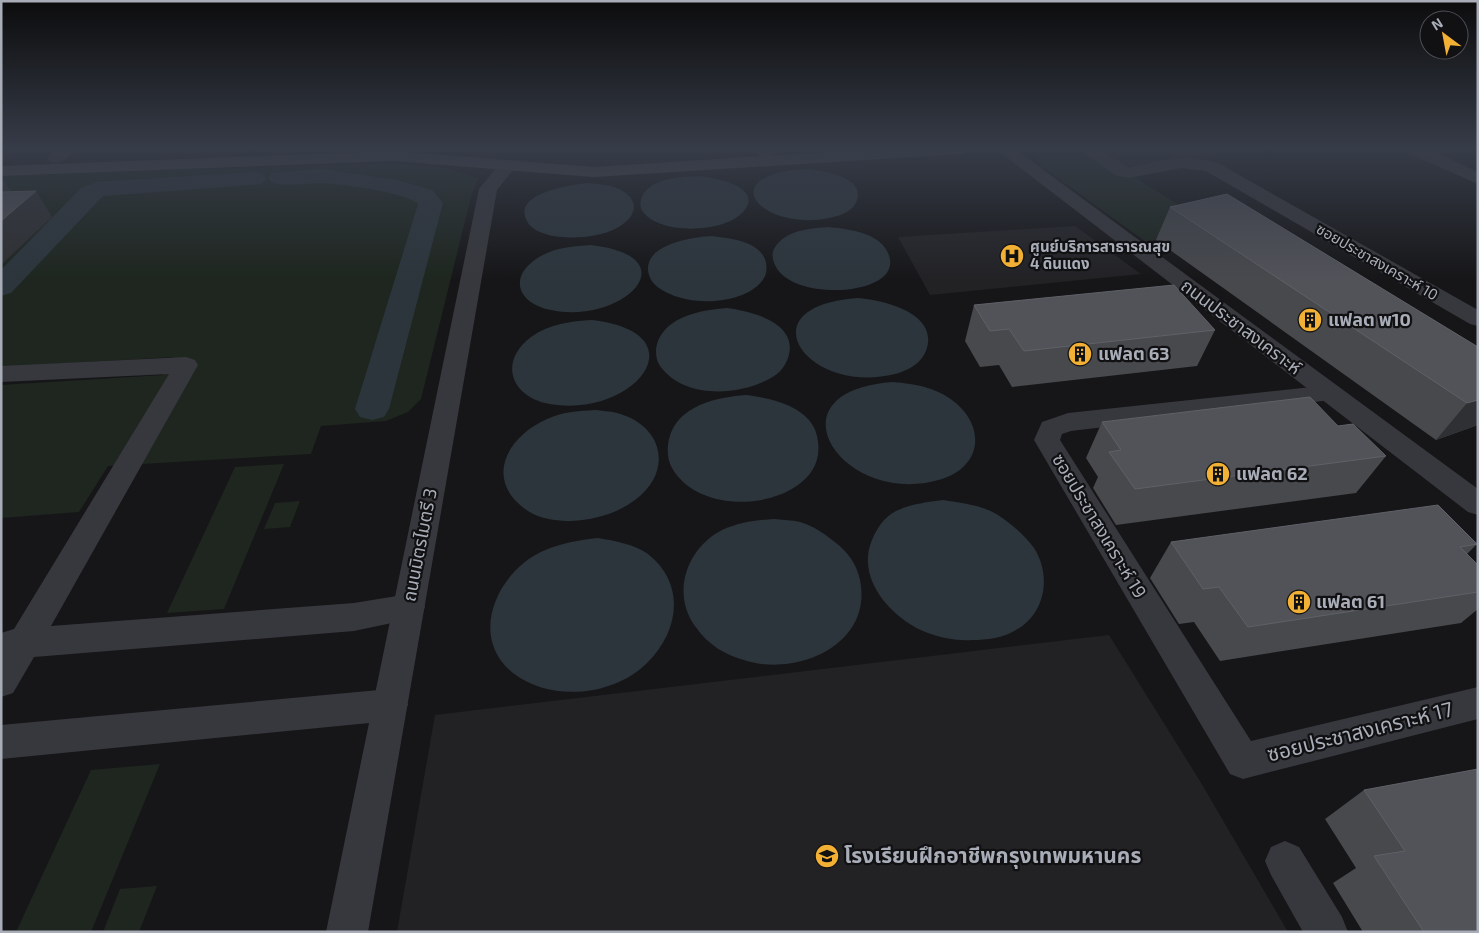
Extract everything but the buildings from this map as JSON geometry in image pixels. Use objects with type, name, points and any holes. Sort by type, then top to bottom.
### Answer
[{"type":"street","name":"ถนนมิตรไมตรี 3","points":[[346,932],[487,193]]},
{"type":"street","name":"ถนนประชาสงเคราะห์","points":[[1062,193],[1478,504]]},
{"type":"street","name":"ซอยประชาสงเคราะห์ 10","points":[[1257,193],[1478,319]]},
{"type":"street","points":[[1,374],[186,365],[13,644],[1,682]]},
{"type":"street","name":"ซอยประชาสงเคราะห์ 19","points":[[1242,761],[1046,440],[1051,428],[1068,422],[1330,394]]},
{"type":"street","points":[[13,644],[354,617],[409,607]]},
{"type":"street","name":"ซอยประชาสงเคราะห์ 17","points":[[1242,761],[1478,703]]},
{"type":"street","points":[[1,742],[390,705]]},
{"type":"street","points":[[1285,861],[1327,932]]},
{"type":"shaded area","points":[[1,193],[473,193],[421,399],[408,412],[386,421],[321,426],[311,454],[108,466],[79,512],[1,518],[1,385],[163,375],[174,357],[1,367]]},
{"type":"shaded area","points":[[545,193],[625,193],[631,198],[634,209],[629,219],[617,228],[593,236],[561,237],[538,231],[531,227],[527,221],[524,211],[528,203]]},
{"type":"shaded area","points":[[645,193],[745,193],[748,196],[748,203],[743,212],[734,219],[722,224],[693,229],[664,225],[653,220],[643,211],[641,199]]},
{"type":"shaded area","points":[[754,193],[858,193],[857,200],[850,210],[829,218],[805,220],[784,217],[767,210],[757,201]]},
{"type":"shaded area","points":[[1078,193],[1159,193],[1212,227],[1146,242]]},
{"type":"shaded area","name":"ศูนย์บริการสาธารณสุข 4 ดินแดง","points":[[1075,226],[1141,274],[930,295],[898,237]]},
{"type":"shaded area","points":[[829,227],[861,233],[882,245],[887,251],[890,266],[883,277],[868,285],[848,289],[826,290],[805,286],[787,279],[776,267],[773,258],[773,251],[778,243],[798,231]]},
{"type":"shaded area","points":[[711,236],[752,245],[763,256],[766,263],[766,274],[754,289],[732,298],[719,301],[705,301],[680,298],[660,289],[652,282],[648,265],[652,256],[660,250],[681,241]]},
{"type":"shaded area","points":[[591,245],[621,252],[637,262],[641,275],[636,288],[621,299],[601,308],[577,312],[540,307],[525,296],[521,290],[520,282],[522,275],[527,267],[536,259],[555,250]]},
{"type":"shaded area","points":[[858,298],[879,301],[903,309],[914,315],[922,323],[927,332],[928,343],[927,349],[917,363],[907,370],[895,374],[863,377],[836,373],[814,362],[800,347],[796,331],[803,316],[823,304]]},
{"type":"shaded area","points":[[727,308],[748,312],[771,321],[787,336],[790,346],[788,358],[781,370],[756,385],[727,391],[697,389],[670,377],[660,366],[657,358],[656,347],[662,334],[676,321],[686,316]]},
{"type":"shaded area","points":[[592,320],[626,328],[644,341],[649,357],[643,374],[628,389],[605,400],[577,405],[545,403],[533,399],[523,392],[513,375],[512,366],[521,346],[531,337],[553,326],[568,322]]},
{"type":"shaded area","points":[[893,382],[919,386],[943,394],[957,404],[966,414],[975,436],[975,447],[971,457],[955,473],[942,479],[906,484],[874,478],[849,464],[832,446],[826,425],[832,405],[854,390]]},
{"type":"shaded area","points":[[746,395],[789,406],[807,418],[817,436],[817,459],[812,471],[802,482],[781,494],[747,502],[712,498],[696,491],[682,481],[672,468],[668,457],[669,439],[673,427],[689,411],[711,401]]},
{"type":"shaded area","points":[[595,410],[614,412],[633,419],[645,428],[653,438],[658,450],[659,463],[655,476],[647,488],[635,500],[620,509],[604,515],[571,521],[543,518],[528,511],[514,499],[506,487],[503,473],[505,460],[511,448],[520,437],[547,419],[564,413]]},
{"type":"shaded area","points":[[284,464],[224,609],[167,613],[235,467]]},
{"type":"shaded area","points":[[943,500],[972,505],[1003,518],[1026,539],[1040,559],[1043,570],[1043,594],[1034,614],[1026,623],[1011,633],[983,640],[966,640],[950,639],[928,633],[915,627],[890,608],[873,583],[868,555],[872,540],[881,523],[892,513],[902,509]]},
{"type":"shaded area","points":[[300,501],[290,527],[264,529],[275,503]]},
{"type":"shaded area","points":[[774,519],[797,521],[823,533],[848,555],[857,569],[860,580],[861,602],[855,622],[844,638],[828,650],[809,659],[788,664],[767,664],[747,661],[731,656],[711,644],[695,626],[684,600],[686,572],[700,548],[710,538],[722,530],[735,525]]},
{"type":"shaded area","points":[[598,538],[624,543],[637,548],[648,554],[660,566],[668,579],[673,593],[674,608],[672,622],[666,636],[648,662],[634,674],[618,683],[600,689],[582,692],[563,691],[545,688],[528,682],[513,673],[499,658],[492,641],[490,623],[494,606],[502,589],[513,573],[527,560],[543,551],[570,542]]},
{"type":"shaded area","name":"โรงเรียนฝึกอาชีพกรุงเทพมหานคร","points":[[1109,635],[1200,781],[1288,932],[397,932],[435,715]]},
{"type":"shaded area","points":[[160,764],[91,932],[16,932],[91,770]]},
{"type":"shaded area","points":[[157,886],[139,932],[103,932],[120,889]]},
{"type":"waterway","points":[[1,287],[91,193]]},
{"type":"waterway","points":[[372,409],[431,203],[423,195],[414,193]]},
{"type":"place","name":"ศูนย์บริการสาธารณสุข 4 ดินแดง","points":[[1012,256]]},
{"type":"place","name":"แฟลต พ10","points":[[1310,320]]},
{"type":"place","name":"แฟลต 63","points":[[1080,354]]},
{"type":"place","name":"แฟลต 62","points":[[1218,474]]},
{"type":"place","name":"แฟลต 61","points":[[1299,602]]},
{"type":"place","name":"โรงเรียนฝึกอาชีพกรุงเทพมหานคร","points":[[827,856]]}]
